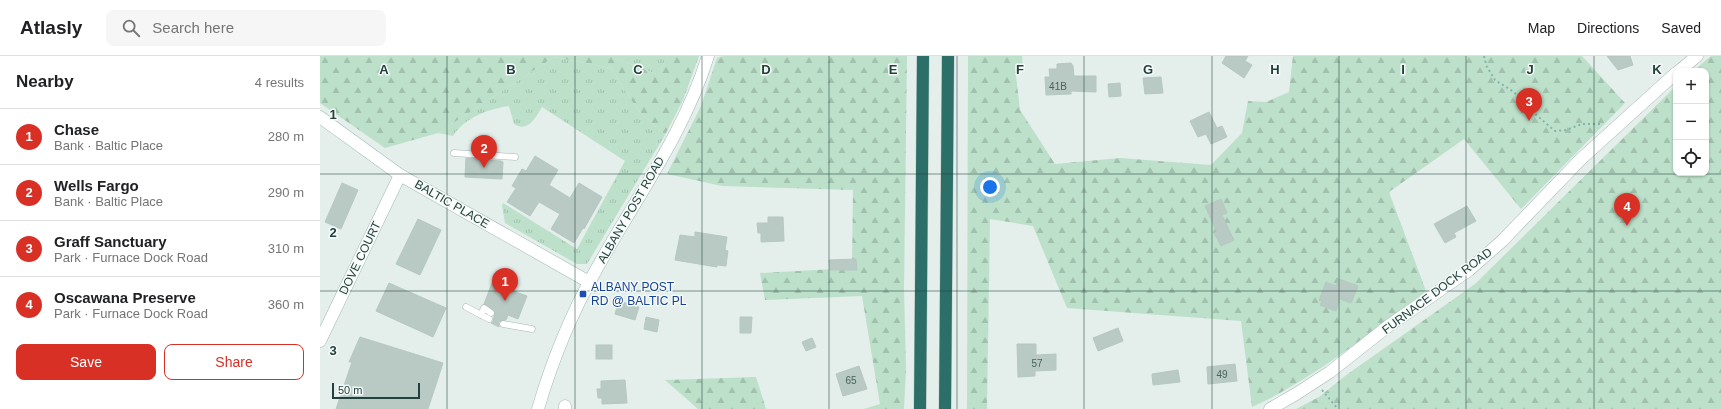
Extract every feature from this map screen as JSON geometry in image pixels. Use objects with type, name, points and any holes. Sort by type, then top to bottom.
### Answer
[{"type":"highway","points":[[920,409],[923,56]]},
{"type":"highway","points":[[945,409],[948,56]]},
{"type":"street","name":"ALBANY POST ROAD","points":[[538,409],[556,353],[570,321],[589,282],[679,126],[700,80],[708,56]]},
{"type":"street","points":[[1683,68],[1697,56]]},
{"type":"street","name":"FURNACE DOCK ROAD","points":[[1270,409],[1316,382],[1484,257],[1517,225],[1562,177],[1673,76]]},
{"type":"street","name":"BALTIC PLACE","points":[[320,117],[400,175],[589,282]]},
{"type":"street","name":"DOVE COURT","points":[[320,341],[400,175]]},
{"type":"lane","points":[[454,153],[515,157]]},
{"type":"lane","points":[[466,307],[482,315],[490,316]]},
{"type":"lane","points":[[504,322],[523,328],[532,329]]},
{"type":"path","points":[[1484,56],[1487,67],[1496,80],[1514,92],[1527,107],[1555,131],[1566,130],[1582,124],[1603,124],[1613,130]]},
{"type":"path","points":[[1316,382],[1338,409]]},
{"type":"green space","points":[[320,56],[610,56],[659,75],[667,56],[699,56],[683,100],[665,135],[637,109],[611,68],[554,57],[438,133],[385,148],[320,103]]},
{"type":"green space","points":[[610,56],[667,56],[659,75]]},
{"type":"green space","points":[[723,56],[907,56],[904,288],[906,369],[904,409],[864,409],[880,404],[862,296],[765,300],[760,273],[852,268],[853,190],[722,186],[667,174],[701,106],[717,58]]},
{"type":"green space","points":[[968,56],[1022,56],[1023,67],[1016,75],[1020,110],[1055,164],[1120,158],[1211,165],[1242,133],[1248,101],[1266,102],[1289,92],[1293,56],[1582,56],[1625,103],[1521,209],[1464,139],[1389,192],[1426,291],[1363,339],[1320,369],[1298,383],[1252,407],[1241,321],[1067,308],[1033,226],[990,219],[987,409],[967,409]]},
{"type":"green space","points":[[1711,56],[1721,56],[1721,409],[1296,409],[1319,397],[1345,376],[1475,284],[1673,89],[1673,176],[1709,176],[1709,68],[1697,68]]},
{"type":"green space","points":[[554,57],[611,68],[637,109],[665,135],[587,264],[577,264],[505,223],[502,206],[503,203],[577,249],[625,161],[542,107],[531,123],[523,127],[514,124],[509,106],[494,109],[478,115],[458,129],[453,136],[438,133]]},
{"type":"green space","points":[[756,377],[766,409],[698,409],[665,380]]},
{"type":"building","points":[[1226,56],[1248,56],[1245,61],[1252,65],[1244,78],[1222,63]]},
{"type":"building","points":[[1607,56],[1630,56],[1633,65],[1618,70]]},
{"type":"building","points":[[1071,63],[1073,66],[1074,76],[1096,76],[1096,92],[1071,91],[1071,94],[1046,95],[1045,77],[1050,77],[1049,69],[1057,69],[1057,64]]},
{"type":"building","points":[[1161,77],[1163,93],[1145,94],[1143,78]]},
{"type":"building","points":[[1120,83],[1121,96],[1109,97],[1108,84]]},
{"type":"building","points":[[1209,112],[1217,128],[1222,126],[1227,137],[1211,144],[1206,134],[1198,137],[1190,121]]},
{"type":"building","points":[[535,156],[558,170],[549,185],[570,198],[579,183],[602,197],[584,229],[583,228],[574,243],[551,229],[560,214],[539,202],[530,216],[507,202],[516,188],[512,186],[522,169],[526,171]]},
{"type":"building","points":[[466,158],[503,162],[502,179],[465,177]]},
{"type":"building","points":[[342,183],[358,190],[341,229],[325,222]]},
{"type":"building","points":[[1221,199],[1227,213],[1222,215],[1234,240],[1221,246],[1214,233],[1217,232],[1205,206]]},
{"type":"building","points":[[1467,206],[1476,221],[1454,233],[1456,237],[1445,243],[1434,224]]},
{"type":"building","points":[[768,217],[783,217],[784,241],[761,242],[761,233],[758,233],[757,223],[768,223]]},
{"type":"building","points":[[418,219],[441,230],[420,275],[396,264]]},
{"type":"building","points":[[695,232],[727,237],[725,250],[728,251],[726,266],[717,265],[717,267],[675,260],[680,235],[695,237]]},
{"type":"building","points":[[856,259],[857,270],[830,270],[829,260]]},
{"type":"building","points":[[1339,279],[1358,286],[1351,303],[1340,299],[1336,311],[1320,305],[1322,301],[1319,300],[1326,282],[1336,286]]},
{"type":"building","points":[[389,283],[446,308],[433,337],[376,311]]},
{"type":"building","points":[[492,283],[527,296],[518,319],[508,315],[506,320],[499,321],[499,327],[491,323],[495,312],[484,304]]},
{"type":"building","points":[[619,301],[639,307],[635,320],[615,314]]},
{"type":"building","points":[[646,317],[659,320],[657,332],[644,329]]},
{"type":"building","points":[[740,317],[752,317],[751,333],[740,333]]},
{"type":"building","points":[[1118,328],[1123,341],[1098,351],[1093,338]]},
{"type":"building","points":[[360,337],[443,363],[428,409],[336,409],[352,362],[349,362]]},
{"type":"building","points":[[812,338],[816,347],[806,351],[802,342]]},
{"type":"building","points":[[1017,344],[1036,344],[1036,355],[1056,354],[1056,370],[1035,371],[1035,376],[1018,377]]},
{"type":"building","points":[[596,345],[612,345],[612,359],[596,359]]},
{"type":"building","points":[[1235,364],[1237,381],[1208,384],[1207,367]]},
{"type":"building","points":[[859,366],[867,389],[843,396],[836,374]]},
{"type":"building","points":[[1178,370],[1180,382],[1153,385],[1152,374]]},
{"type":"building","points":[[625,380],[627,403],[602,404],[602,398],[598,398],[597,389],[601,389],[601,381]]},
{"type":"place","name":"Graff Sanctuary","points":[[1529,121]]},
{"type":"place","name":"Wells Fargo","points":[[484,168]]},
{"type":"place","name":"Oscawana Preserve","points":[[1627,226]]},
{"type":"place","name":"ALBANY POST RD @ BALTIC PL","points":[[583,294]]},
{"type":"place","name":"Chase","points":[[505,301]]}]
